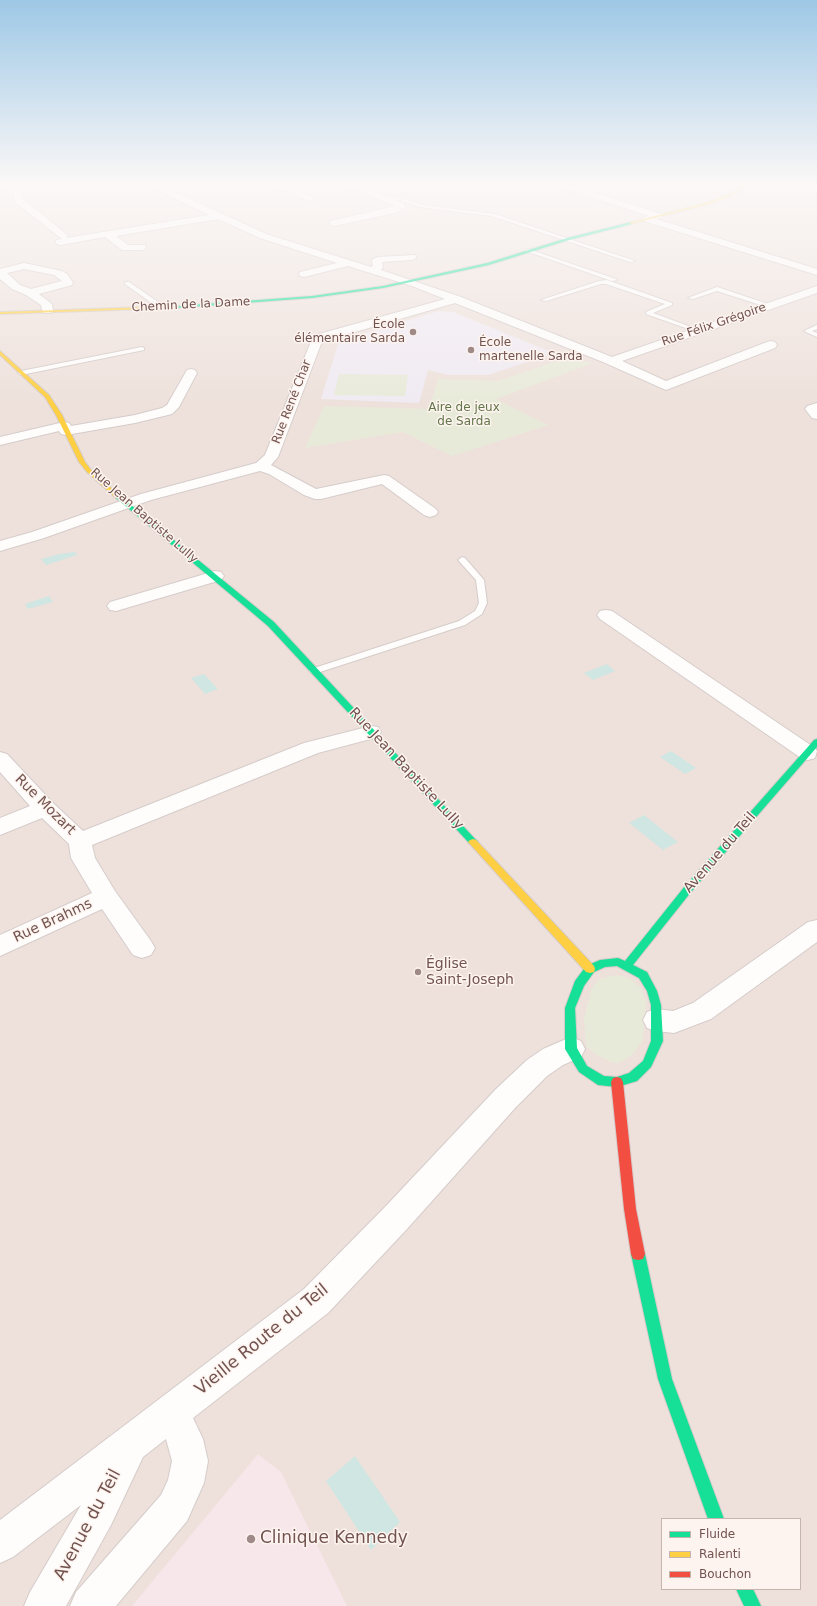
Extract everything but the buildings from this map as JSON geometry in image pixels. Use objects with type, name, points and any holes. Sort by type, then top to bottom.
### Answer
[{"type":"street","points":[[327,256],[409,281],[457,299],[611,361],[666,386],[771,345]]},
{"type":"street","name":"Chemin de la Dame","points":[[0,314],[47,311],[159,308],[312,297],[350,292],[409,281],[488,264],[511,256]]},
{"type":"street","points":[[766,256],[817,272]]},
{"type":"street","points":[[372,270],[378,267],[377,261],[382,259],[411,257]]},
{"type":"street","points":[[304,274],[350,263]]},
{"type":"street","points":[[30,293],[68,283],[63,276],[58,273],[24,266],[3,272],[1,274],[16,287],[30,293],[46,304],[47,311]]},
{"type":"street","name":"Rue Félix Grégoire","points":[[611,361],[817,289]]},
{"type":"street","name":"Rue René Char","points":[[261,466],[271,457],[316,342],[323,337],[457,299]]},
{"type":"street","name":"Rue Jean Baptiste Lully","points":[[0,352],[46,396],[82,462],[89,471],[271,624],[590,969]]},
{"type":"street","points":[[0,440],[135,419],[167,410],[172,407],[191,373]]},
{"type":"street","points":[[817,407],[812,409],[817,415]]},
{"type":"street","points":[[0,546],[38,535],[146,497],[261,466],[274,471],[315,494],[321,494],[384,479],[430,512]]},
{"type":"street","name":"Rue Jean Baptiste Lully","points":[[116,606],[215,576]]},
{"type":"street","points":[[606,615],[812,747]]},
{"type":"street","points":[[80,841],[310,748],[371,732]]},
{"type":"street","name":"Avenue du Teil","points":[[627,966],[688,889],[812,747]]},
{"type":"street","name":"Rue Mozart","points":[[0,759],[45,808],[80,841],[83,858],[106,897],[142,948]]},
{"type":"street","points":[[0,827],[45,808]]},
{"type":"street","name":"Rue Brahms","points":[[0,946],[106,897]]},
{"type":"street","points":[[656,1020],[674,1022],[702,1011],[817,929]]},
{"type":"street","points":[[618,962],[627,966],[643,975],[652,991],[656,1005],[657,1041],[647,1064],[633,1077],[617,1082],[602,1080],[583,1069],[571,1049],[570,1008],[579,984],[590,969],[604,963],[618,962]]},
{"type":"street","name":"Vieille Route du Teil","points":[[0,1544],[316,1301],[396,1218],[506,1098],[537,1068],[552,1058],[571,1049]]},
{"type":"street","points":[[617,1082],[630,1209],[647,1299],[665,1379],[716,1518]]},
{"type":"street","points":[[90,1606],[174,1508],[186,1483],[190,1461],[185,1439],[171,1412]]},
{"type":"street","name":"Avenue du Teil","points":[[44,1606],[98,1512],[131,1444]]},
{"type":"street","points":[[745,1590],[753,1606]]},
{"type":"lane","points":[[545,256],[614,280]]},
{"type":"lane","points":[[617,256],[632,261]]},
{"type":"lane","points":[[544,300],[601,282],[607,282],[670,304],[648,313],[699,331]]},
{"type":"lane","points":[[127,283],[159,305],[159,308]]},
{"type":"lane","points":[[691,298],[717,289],[769,306]]},
{"type":"lane","points":[[817,327],[807,331],[817,335]]},
{"type":"lane","points":[[21,373],[142,349]]},
{"type":"lane","points":[[314,671],[462,623],[479,612],[483,603],[480,580],[462,560]]},
{"type":"shaded area","points":[[0,256],[817,256],[817,1606],[0,1606]]},
{"type":"shaded area","points":[[439,311],[453,312],[554,353],[488,375],[448,375],[428,370],[419,403],[321,399],[339,341]]},
{"type":"shaded area","name":"Clinique Kennedy","points":[[258,1454],[281,1472],[347,1606],[132,1606]]},
{"type":"green space","name":"Aire de jeux de Sarda","points":[[566,358],[593,363],[496,399],[548,425],[452,456],[403,432],[305,448],[324,406],[429,409],[438,379],[498,381]]},
{"type":"green space","points":[[339,374],[408,375],[405,396],[334,395]]},
{"type":"green space","points":[[615,975],[629,978],[640,987],[646,1002],[643,1040],[634,1053],[625,1060],[617,1063],[611,1062],[597,1055],[586,1046],[584,1019],[591,990],[599,979]]},
{"type":"water","points":[[75,552],[77,555],[46,565],[41,559],[59,554]]},
{"type":"water","points":[[49,596],[53,602],[28,609],[25,604]]},
{"type":"water","points":[[607,664],[615,671],[593,680],[584,673]]},
{"type":"water","points":[[204,674],[218,689],[205,694],[191,678]]},
{"type":"water","points":[[671,751],[696,768],[685,774],[660,757]]},
{"type":"water","points":[[644,815],[678,842],[663,850],[629,823]]},
{"type":"water","points":[[355,1456],[400,1522],[371,1550],[326,1481]]},
{"type":"traffic: fast","points":[[177,307],[312,297],[383,287],[488,264],[514,256]]},
{"type":"traffic: fast","points":[[118,497],[271,624],[473,842]]},
{"type":"traffic: fast","points":[[627,965],[688,889],[817,742]]},
{"type":"traffic: fast","points":[[618,962],[643,975],[652,991],[656,1005],[657,1041],[647,1064],[633,1077],[617,1082],[602,1081],[583,1069],[571,1049],[570,1008],[579,984],[590,969],[604,963],[618,962]]},
{"type":"traffic: fast","points":[[638,1254],[665,1379],[716,1518]]},
{"type":"traffic: fast","points":[[745,1590],[753,1606]]},
{"type":"traffic: slow","points":[[0,313],[177,307]]},
{"type":"traffic: slow","points":[[0,352],[47,396],[59,415],[82,462],[89,471],[118,497]]},
{"type":"traffic: slow","points":[[473,842],[590,969]]},
{"type":"traffic: jam","points":[[617,1082],[630,1209],[638,1254]]},
{"type":"place","name":"École élémentaire Sarda","points":[[413,332]]},
{"type":"place","name":"École martenelle Sarda","points":[[471,350]]},
{"type":"place","name":"Église Saint-Joseph","points":[[418,972]]},
{"type":"place","name":"Clinique Kennedy","points":[[251,1539]]}]
